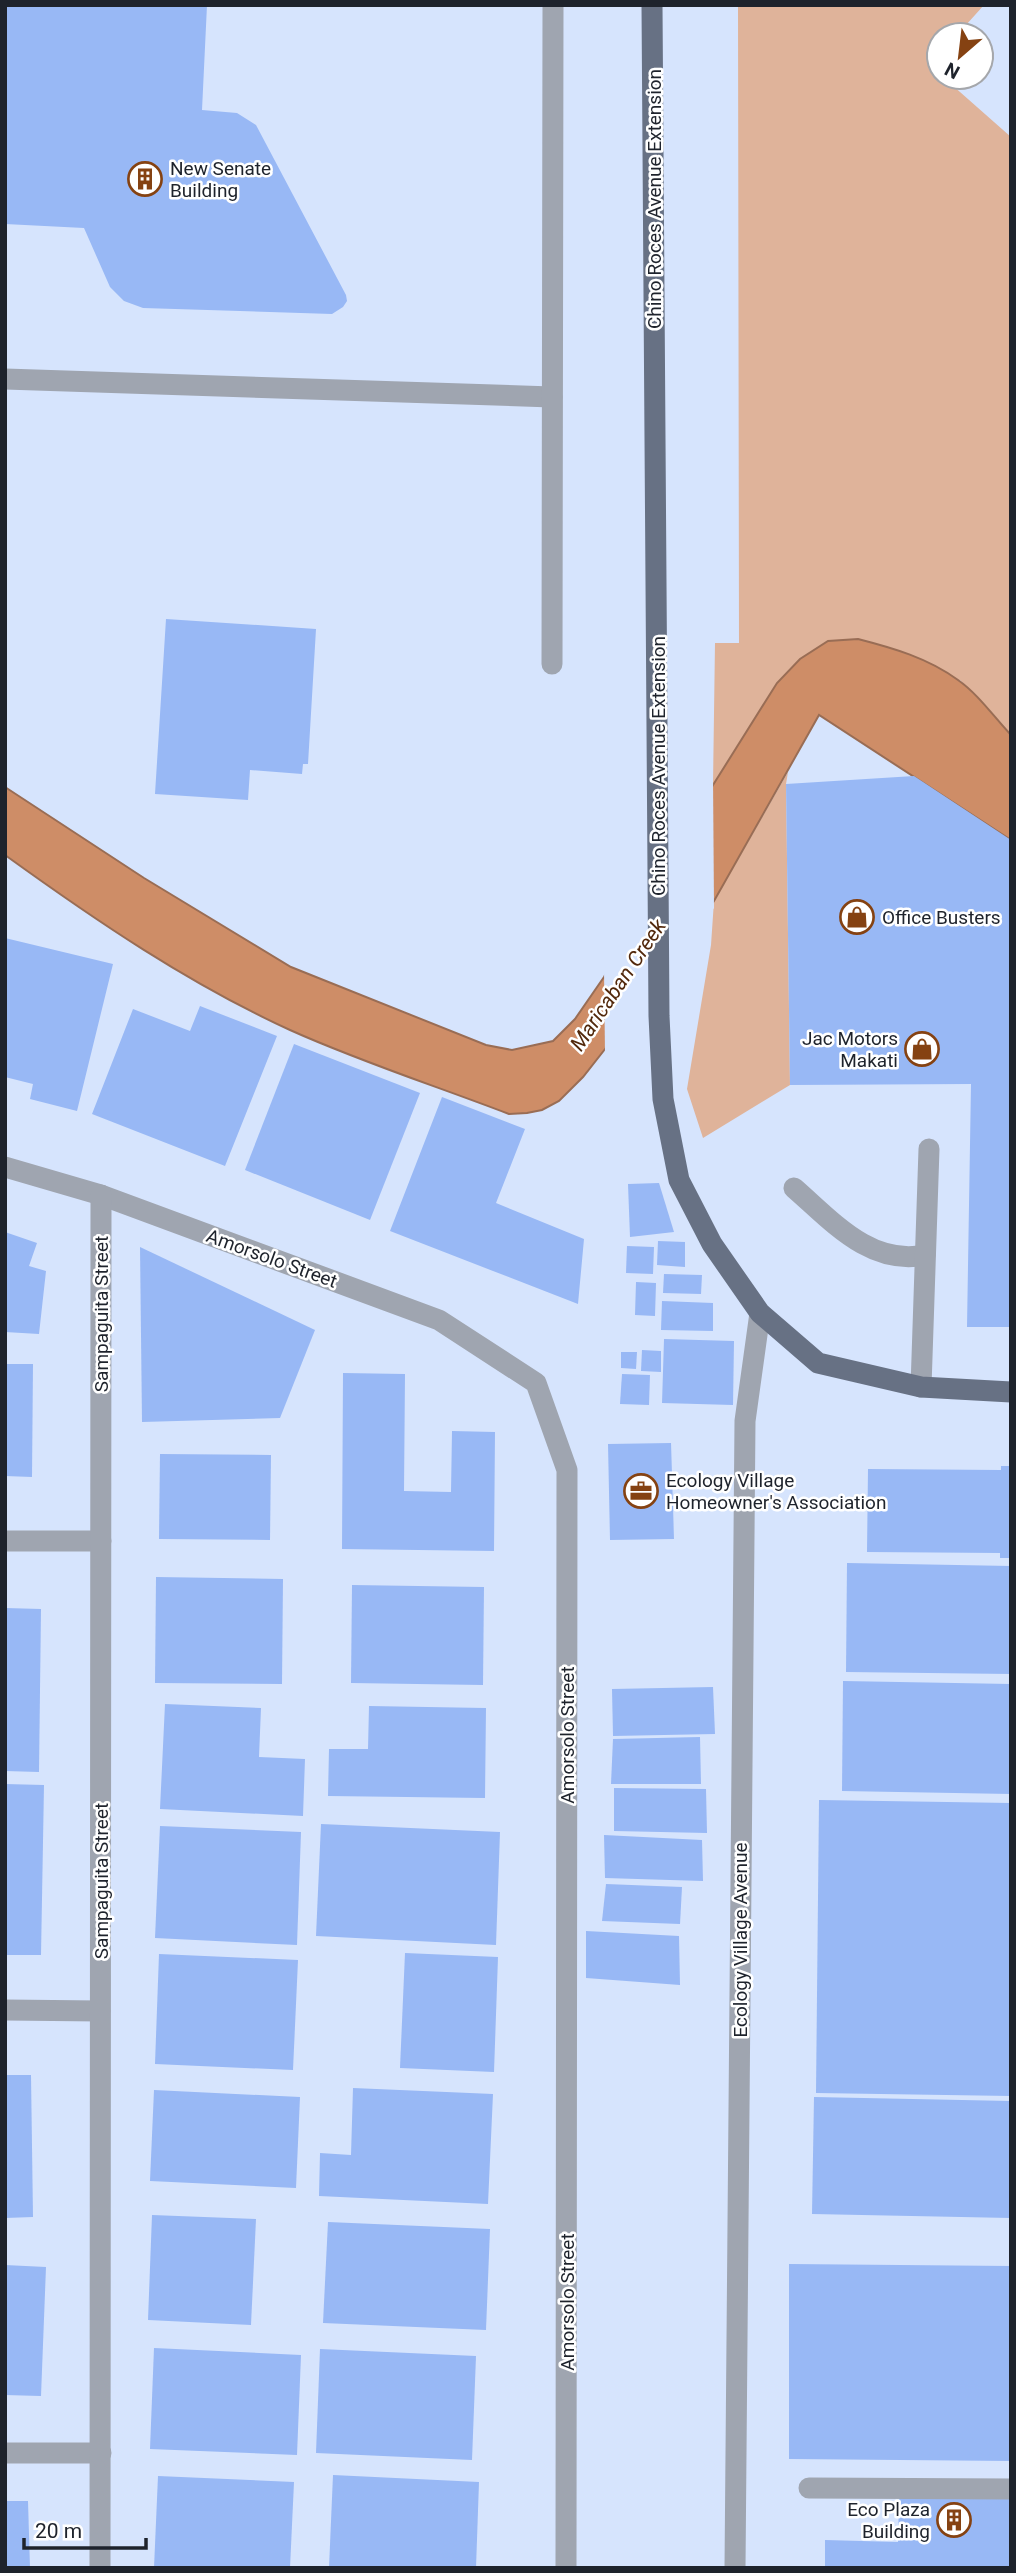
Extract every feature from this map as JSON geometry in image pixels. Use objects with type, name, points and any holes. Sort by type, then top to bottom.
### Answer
[{"type":"main road","name":"Chino Roces Avenue Extension","points":[[652,5],[659,1016],[663,1099],[679,1181],[712,1244],[760,1313],[818,1363],[921,1387],[1011,1392]]},
{"type":"street","points":[[552,664],[553,5]]},
{"type":"street","points":[[5,379],[552,397]]},
{"type":"street","points":[[921,1387],[929,1149]]},
{"type":"street","name":"Amorsolo Street","points":[[5,1167],[101,1195],[439,1320],[536,1383],[567,1470],[566,2568]]},
{"type":"street","points":[[794,1188],[845,1233],[872,1249],[890,1256],[909,1258],[925,1255]]},
{"type":"street","name":"Sampaguita Street","points":[[100,2568],[101,1195]]},
{"type":"street","name":"Ecology Village Avenue","points":[[735,2568],[745,1421],[760,1313]]},
{"type":"street","points":[[5,1541],[101,1541]]},
{"type":"street","points":[[5,2010],[100,2011]]},
{"type":"street","points":[[5,2453],[101,2453]]},
{"type":"street","points":[[809,2488],[1011,2489]]},
{"type":"shaded area","points":[[738,5],[984,5],[970,21],[925,21],[925,91],[959,91],[1011,137],[1011,735],[960,680],[777,683],[713,785],[715,643],[739,643]]},
{"type":"shaded area","points":[[788,772],[790,1085],[703,1138],[687,1089],[711,945],[714,901]]},
{"type":"water","name":"Maricaban Creek","points":[[858,639],[910,655],[947,672],[972,692],[1011,735],[1011,840],[819,715],[714,901],[674,959],[583,1077],[559,1101],[542,1110],[509,1114],[317,1042],[252,1012],[143,950],[5,855],[5,787],[144,878],[291,967],[486,1045],[512,1050],[553,1041],[575,1019],[604,977],[713,785],[777,683],[800,659],[828,641]]},
{"type":"pier","points":[[713,778],[714,908],[677,962],[605,1054],[604,970]]},
{"type":"building","name":"New Senate Building","points":[[5,5],[207,5],[202,110],[237,113],[256,125],[346,295],[347,301],[343,307],[332,314],[143,308],[124,301],[110,287],[84,228],[5,224]]},
{"type":"building","points":[[166,619],[316,629],[308,764],[303,764],[302,774],[250,770],[248,800],[155,794]]},
{"type":"building","points":[[914,776],[1011,840],[1011,1327],[967,1327],[971,1084],[790,1085],[786,784]]},
{"type":"building","points":[[5,938],[113,964],[77,1111],[30,1099],[33,1084],[5,1077]]},
{"type":"building","points":[[200,1006],[277,1036],[225,1166],[92,1114],[133,1009],[190,1031]]},
{"type":"building","points":[[294,1044],[420,1093],[370,1220],[245,1170]]},
{"type":"building","points":[[442,1097],[525,1129],[496,1203],[584,1239],[578,1304],[390,1231]]},
{"type":"building","points":[[659,1183],[674,1232],[630,1237],[628,1184]]},
{"type":"building","points":[[5,1232],[37,1243],[29,1266],[46,1271],[39,1334],[5,1332]]},
{"type":"building","points":[[658,1241],[685,1242],[685,1267],[657,1265]]},
{"type":"building","points":[[627,1246],[654,1247],[653,1274],[626,1273]]},
{"type":"building","points":[[140,1247],[315,1330],[280,1418],[142,1422]]},
{"type":"building","points":[[664,1274],[702,1275],[701,1294],[663,1293]]},
{"type":"building","points":[[636,1282],[656,1283],[655,1316],[635,1315]]},
{"type":"building","points":[[662,1301],[713,1303],[713,1331],[661,1330]]},
{"type":"building","points":[[664,1339],[734,1341],[733,1405],[662,1403]]},
{"type":"building","points":[[642,1350],[661,1351],[661,1372],[641,1371]]},
{"type":"building","points":[[621,1352],[637,1352],[636,1369],[621,1368]]},
{"type":"building","points":[[5,1364],[33,1364],[32,1477],[5,1476]]},
{"type":"building","points":[[343,1373],[405,1374],[404,1491],[451,1492],[452,1431],[495,1432],[494,1551],[342,1549]]},
{"type":"building","points":[[622,1374],[650,1375],[649,1405],[620,1404]]},
{"type":"building","name":"Ecology Village Homeowner's Association","points":[[671,1443],[674,1539],[610,1540],[608,1444]]},
{"type":"building","points":[[160,1454],[271,1455],[270,1540],[159,1539]]},
{"type":"building","points":[[1001,1466],[1011,1466],[1011,1558],[1000,1558],[1000,1553],[867,1552],[868,1469],[1001,1470]]},
{"type":"building","points":[[847,1563],[1011,1566],[1011,1674],[846,1672]]},
{"type":"building","points":[[156,1577],[283,1579],[282,1684],[155,1683]]},
{"type":"building","points":[[352,1585],[484,1587],[483,1685],[351,1683]]},
{"type":"building","points":[[5,1608],[41,1609],[39,1772],[5,1771]]},
{"type":"building","points":[[843,1681],[1011,1684],[1011,1794],[842,1791]]},
{"type":"building","points":[[713,1687],[715,1734],[613,1736],[612,1689]]},
{"type":"building","points":[[165,1704],[261,1708],[259,1757],[305,1759],[303,1816],[160,1809]]},
{"type":"building","points":[[369,1706],[486,1708],[485,1798],[328,1796],[329,1749],[368,1749]]},
{"type":"building","points":[[700,1737],[701,1784],[611,1784],[613,1739]]},
{"type":"building","points":[[5,1784],[44,1785],[41,1955],[5,1955]]},
{"type":"building","points":[[614,1788],[706,1789],[707,1833],[614,1831]]},
{"type":"building","points":[[819,1800],[1011,1803],[1011,2096],[816,2093]]},
{"type":"building","points":[[321,1824],[500,1832],[496,1945],[316,1936]]},
{"type":"building","points":[[160,1826],[301,1832],[297,1945],[155,1938]]},
{"type":"building","points":[[604,1835],[702,1840],[703,1881],[605,1878]]},
{"type":"building","points":[[606,1884],[682,1887],[680,1924],[602,1921]]},
{"type":"building","points":[[586,1931],[679,1936],[680,1985],[586,1978]]},
{"type":"building","points":[[405,1953],[498,1957],[494,2072],[400,2068]]},
{"type":"building","points":[[159,1954],[298,1960],[293,2070],[155,2064]]},
{"type":"building","points":[[5,2075],[31,2075],[33,2217],[5,2218]]},
{"type":"building","points":[[353,2088],[493,2094],[488,2204],[319,2196],[320,2153],[351,2155]]},
{"type":"building","points":[[154,2090],[300,2097],[296,2188],[150,2181]]},
{"type":"building","points":[[814,2097],[1011,2101],[1011,2218],[812,2214]]},
{"type":"building","points":[[152,2215],[256,2219],[251,2325],[148,2320]]},
{"type":"building","points":[[328,2222],[490,2229],[486,2330],[323,2323]]},
{"type":"building","points":[[789,2264],[1011,2266],[1011,2461],[789,2459]]},
{"type":"building","points":[[5,2265],[46,2267],[41,2396],[5,2395]]},
{"type":"building","points":[[154,2348],[301,2355],[297,2455],[150,2449]]},
{"type":"building","points":[[320,2349],[476,2356],[472,2460],[316,2453]]},
{"type":"building","points":[[333,2475],[479,2482],[476,2568],[329,2568]]},
{"type":"building","points":[[158,2476],[294,2482],[290,2568],[154,2568]]},
{"type":"building","name":"Eco Plaza Building","points":[[899,2496],[1011,2499],[1011,2568],[825,2568],[825,2540],[898,2542]]},
{"type":"building","points":[[5,2501],[28,2501],[30,2568],[5,2568]]},
{"type":"place","name":"New Senate Building","points":[[145,179]]},
{"type":"place","name":"Office Busters","points":[[857,917]]},
{"type":"place","name":"Jac Motors Makati","points":[[922,1049]]},
{"type":"place","name":"Ecology Village Homeowner's Association","points":[[641,1491]]},
{"type":"place","name":"Eco Plaza Building","points":[[954,2520]]}]
